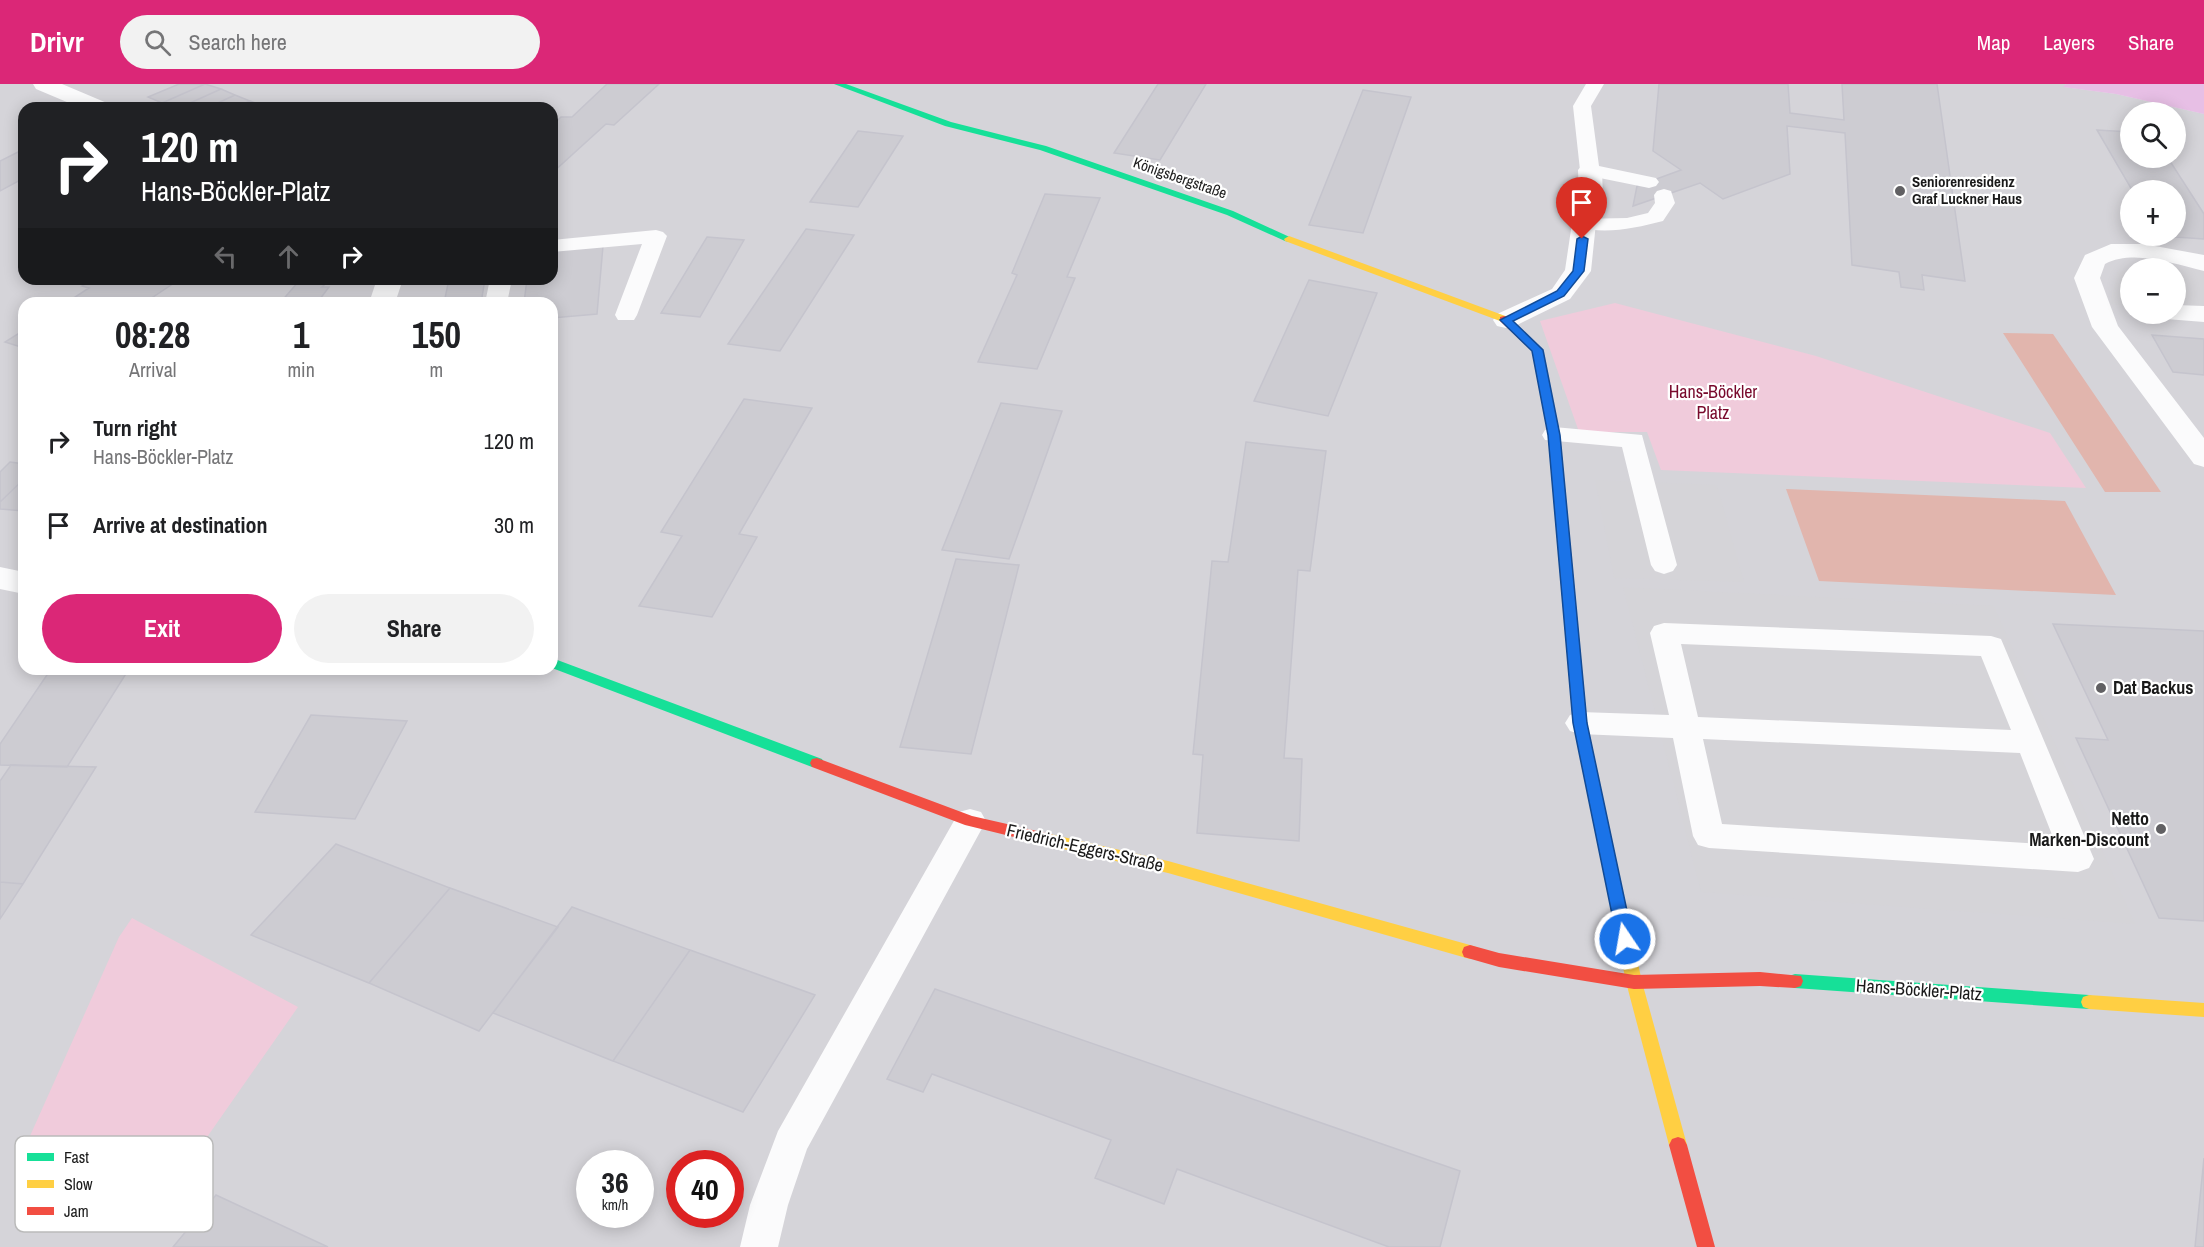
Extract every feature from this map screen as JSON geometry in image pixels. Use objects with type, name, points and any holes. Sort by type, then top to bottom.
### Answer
[{"type":"street","points":[[44,84],[85,102]]},
{"type":"street","name":"Königsbergstraße","points":[[838,84],[948,124],[1043,148],[1230,213],[1295,242],[1506,320]]},
{"type":"street","points":[[1590,170],[1591,199],[1584,223],[1578,271],[1561,294],[1506,320],[1537,350],[1554,435],[1580,723],[1634,982],[1706,1247]]},
{"type":"street","points":[[2204,263],[2144,251],[2111,251],[2094,260],[2087,278],[2105,327],[2204,458]]},
{"type":"street","points":[[2186,313],[2204,314]]},
{"type":"street","points":[[2105,327],[2120,320]]},
{"type":"street","points":[[0,578],[18,582]]},
{"type":"street","name":"Friedrich-Eggers-Straße","points":[[558,665],[970,821],[1168,867],[1499,960],[1634,982]]},
{"type":"street","name":"Hans-Böckler-Platz","points":[[1634,982],[1760,978],[2204,1010]]},
{"type":"lane","points":[[1584,223],[1627,224],[1656,217],[1665,202],[1656,188],[1590,170],[1582,106],[1595,84]]},
{"type":"lane","points":[[558,245],[656,236],[626,315]]},
{"type":"lane","points":[[1554,435],[1634,440],[1664,565]]},
{"type":"lane","points":[[1664,633],[1991,646],[2078,859],[1709,836],[1686,727],[1664,633]]},
{"type":"lane","points":[[1580,723],[2029,742]]},
{"type":"lane","points":[[759,1247],[769,1205],[791,1143],[970,821]]},
{"type":"shaded area","points":[[0,84],[2066,84],[2064,87],[2116,94],[2151,102],[2120,102],[2120,168],[2186,168],[2186,110],[2204,114],[2204,1247],[0,1247]]},
{"type":"shaded area","points":[[2066,84],[2204,84],[2204,114],[2186,110],[2186,102],[2151,102],[2116,94],[2063,87]]},
{"type":"shaded area","points":[[2186,269],[2204,271],[2204,309],[2186,308]]},
{"type":"shaded area","points":[[2118,272],[2120,272],[2120,304],[2110,304]]},
{"type":"shaded area","points":[[2003,333],[2053,334],[2161,492],[2105,492]]},
{"type":"shaded area","points":[[1595,480],[1717,485],[1744,582],[1614,578]]},
{"type":"shaded area","points":[[1786,489],[2065,501],[2116,595],[1819,581]]},
{"type":"shaded area","points":[[1623,587],[1994,606],[2135,924],[1701,892]]},
{"type":"green space","name":"Hans-Böckler Platz","points":[[1615,303],[1816,356],[2050,433],[2086,488],[1661,470],[1647,432],[1579,432],[1540,321]]},
{"type":"green space","points":[[132,918],[298,1007],[208,1136],[30,1136],[119,937]]},
{"type":"building","points":[[179,84],[205,84],[164,102],[148,97]]},
{"type":"building","points":[[205,84],[221,89],[192,102],[164,102]]},
{"type":"building","points":[[607,84],[659,84],[614,125],[606,124],[558,168],[558,120],[561,117],[572,117]]},
{"type":"building","points":[[1158,84],[1206,84],[1160,160],[1114,153]]},
{"type":"building","name":"Seniorenresidenz Graf Luckner Haus","points":[[1659,84],[1788,84],[1790,113],[1844,120],[1842,84],[1937,84],[1965,281],[1922,275],[1924,290],[1901,287],[1899,272],[1852,265],[1845,133],[1787,126],[1790,174],[1723,199],[1700,183],[1633,206],[1637,186],[1681,170],[1653,151]]},
{"type":"building","points":[[221,89],[235,95],[220,102],[192,102]]},
{"type":"building","points":[[1363,90],[1411,97],[1363,233],[1309,225]]},
{"type":"building","points":[[235,95],[250,101],[248,102],[220,102]]},
{"type":"building","points":[[2097,130],[2120,131],[2120,168],[2174,168],[2182,180],[2126,180]]},
{"type":"building","points":[[858,131],[903,136],[858,207],[810,202]]},
{"type":"building","points":[[18,152],[18,181],[0,191],[0,161]]},
{"type":"building","points":[[2186,186],[2204,214],[2204,239],[2186,238]]},
{"type":"building","points":[[1045,194],[1100,198],[1067,277],[1075,278],[1037,369],[978,362],[1017,275],[1012,273]]},
{"type":"building","points":[[806,229],[854,235],[780,351],[728,344]]},
{"type":"building","points":[[707,237],[744,240],[700,317],[661,313]]},
{"type":"building","points":[[603,246],[597,314],[558,317],[558,297],[525,297],[526,285],[558,285],[558,250]]},
{"type":"building","points":[[1309,280],[1377,293],[1328,416],[1254,401]]},
{"type":"building","points":[[171,285],[153,297],[75,297],[89,288],[82,286]]},
{"type":"building","points":[[296,285],[329,287],[322,297],[285,297]]},
{"type":"building","points":[[448,285],[484,285],[482,297],[445,297]]},
{"type":"building","points":[[18,334],[18,346],[5,342]]},
{"type":"building","points":[[2152,335],[2204,339],[2204,375],[2173,372]]},
{"type":"building","points":[[744,399],[812,408],[739,534],[757,537],[712,617],[639,606],[682,536],[661,532]]},
{"type":"building","points":[[1001,403],[1062,411],[1009,559],[942,550]]},
{"type":"building","points":[[1246,442],[1326,451],[1310,571],[1298,570],[1284,758],[1302,759],[1299,841],[1197,833],[1203,755],[1193,754],[1212,561],[1228,562]]},
{"type":"building","points":[[10,462],[18,463],[18,485],[0,502],[0,472]]},
{"type":"building","points":[[18,485],[18,510],[0,509],[0,502]]},
{"type":"building","points":[[956,559],[1019,565],[971,754],[900,747]]},
{"type":"building","name":"Netto Marken-Discount","points":[[2053,624],[2204,631],[2204,921],[2159,918],[2076,738],[2108,740]]},
{"type":"building","points":[[47,675],[125,675],[67,767],[0,765],[0,744]]},
{"type":"building","points":[[311,715],[407,721],[355,819],[255,812]]},
{"type":"building","points":[[11,765],[96,767],[23,884],[0,882],[0,781]]},
{"type":"building","points":[[336,844],[450,888],[369,983],[251,935]]},
{"type":"building","points":[[0,882],[23,884],[0,919]]},
{"type":"building","points":[[450,888],[558,927],[479,1031],[369,983]]},
{"type":"building","points":[[572,907],[690,950],[613,1061],[493,1013]]},
{"type":"building","points":[[690,950],[815,995],[743,1112],[613,1061]]},
{"type":"building","points":[[935,989],[1460,1171],[1440,1247],[1389,1247],[1177,1169],[1164,1204],[1095,1178],[1111,1140],[932,1074],[923,1092],[887,1079]]},
{"type":"building","points":[[2204,1158],[2204,1247],[2195,1247]]},
{"type":"building","points":[[216,1195],[328,1247],[173,1247],[185,1232],[213,1232],[213,1199]]},
{"type":"traffic: fast","points":[[838,84],[948,124],[1043,148],[1230,213],[1289,239]]},
{"type":"traffic: fast","points":[[558,665],[817,763]]},
{"type":"traffic: fast","points":[[1795,981],[2089,1002]]},
{"type":"traffic: slow","points":[[1289,239],[1504,319]]},
{"type":"traffic: slow","points":[[1586,751],[1634,982],[1678,1145]]},
{"type":"traffic: slow","points":[[1050,840],[1168,867],[1470,952]]},
{"type":"traffic: slow","points":[[2089,1002],[2204,1010]]},
{"type":"traffic: jam","points":[[1504,319],[1537,350],[1554,435],[1580,723],[1586,751]]},
{"type":"traffic: jam","points":[[817,763],[970,821],[1050,840]]},
{"type":"traffic: jam","points":[[1470,952],[1499,960],[1634,982],[1760,979],[1795,981]]},
{"type":"traffic: jam","points":[[1678,1145],[1706,1247]]},
{"type":"place","name":"Seniorenresidenz Graf Luckner Haus","points":[[1900,191]]},
{"type":"place","name":"Dat Backus","points":[[2101,688]]},
{"type":"place","name":"Netto Marken-Discount","points":[[2161,829]]},
{"type":"route","points":[[1582,239],[1578,271],[1561,294],[1506,320],[1537,350],[1554,435],[1580,723],[1625,939]]}]
